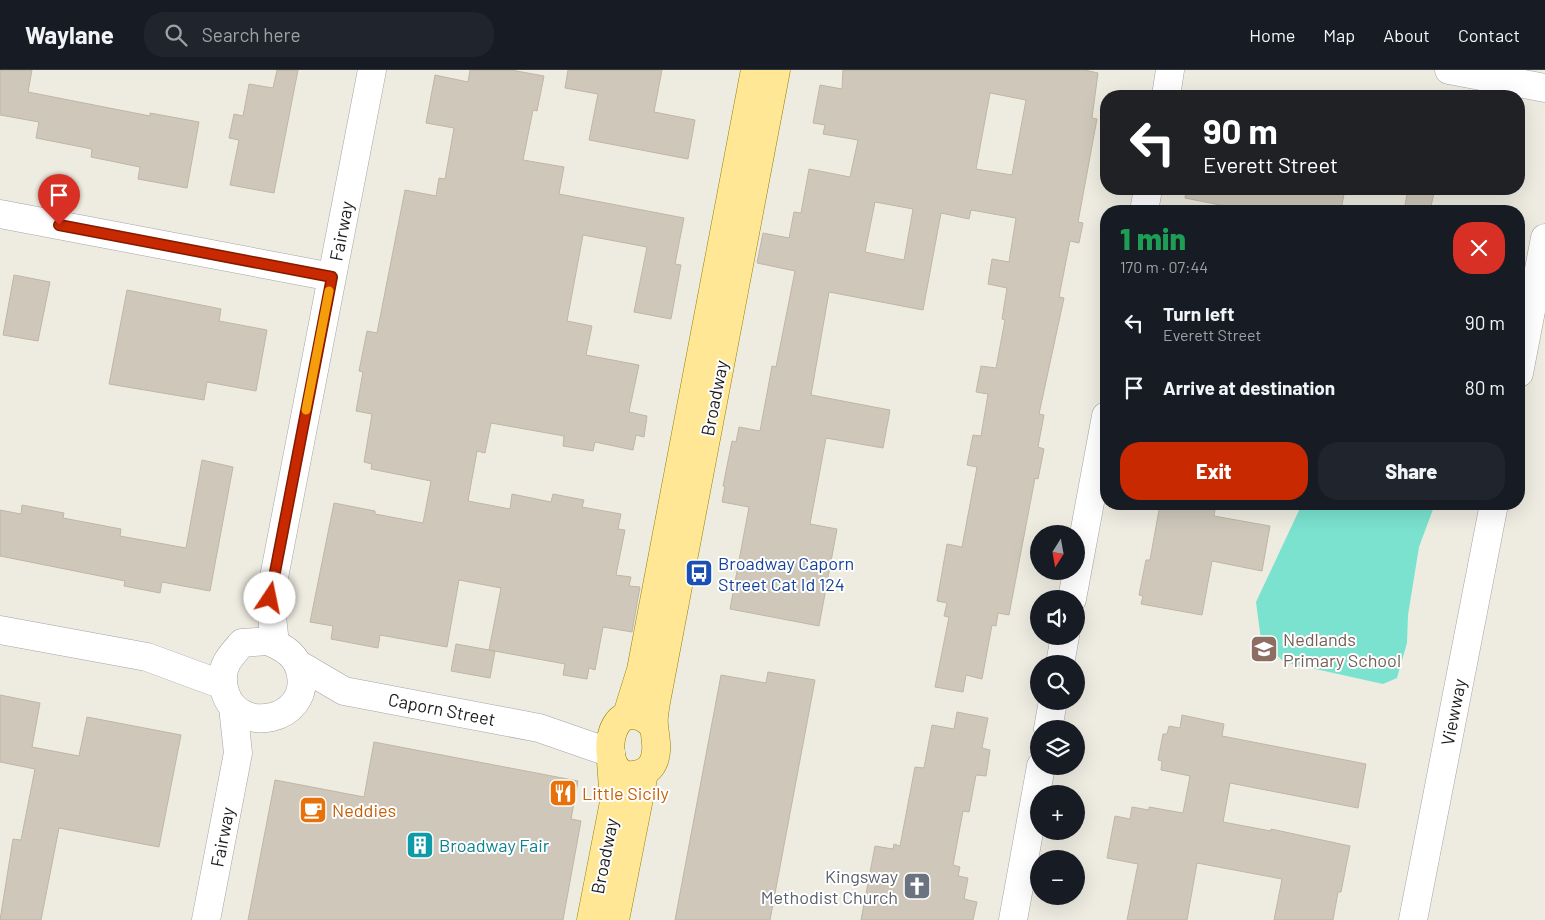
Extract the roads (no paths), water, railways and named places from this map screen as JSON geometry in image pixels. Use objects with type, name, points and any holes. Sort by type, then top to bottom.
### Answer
[{"type":"main road","name":"Broadway","points":[[591,920],[614,802],[615,740],[641,670],[755,70]]},
{"type":"main road","name":"Broadway","points":[[654,726],[656,702],[776,70]]},
{"type":"main road","points":[[647,719],[654,726],[656,734],[657,750],[652,764],[644,773],[628,776],[615,768],[615,740],[647,719]]},
{"type":"main road","name":"Broadway","points":[[615,920],[644,773]]},
{"type":"street","name":"Fairway","points":[[275,644],[270,598],[372,70]]},
{"type":"street","points":[[1167,90],[1170,70]]},
{"type":"street","points":[[1449,70],[1545,88]]},
{"type":"street","points":[[0,214],[332,277]]},
{"type":"street","points":[[1525,342],[1545,238]]},
{"type":"street","points":[[1074,590],[1100,448]]},
{"type":"street","name":"Viewway","points":[[1413,920],[1493,510]]},
{"type":"street","name":"Fairway","points":[[236,650],[270,598]]},
{"type":"street","points":[[0,630],[147,657],[236,650],[268,641],[291,653],[298,664],[302,677],[301,689],[296,701],[288,710],[267,719],[255,719],[243,714],[228,696],[147,657]]},
{"type":"street","points":[[228,696],[224,673],[236,650]]},
{"type":"street","name":"Caporn Street","points":[[298,664],[344,691],[539,728],[615,740]]},
{"type":"street","name":"Caporn Street","points":[[296,701],[344,691]]},
{"type":"street","name":"Fairway","points":[[206,920],[238,753],[228,696]]},
{"type":"street","name":"Fairway","points":[[238,753],[267,719]]},
{"type":"street","points":[[1013,920],[1039,775]]},
{"type":"place","name":"Broadway Caporn Street Cat Id 124","points":[[699,573]]},
{"type":"place","name":"Nedlands Primary School","points":[[1264,649]]},
{"type":"place","name":"Little Sicily","points":[[563,793]]},
{"type":"place","name":"Neddies","points":[[313,810]]},
{"type":"place","name":"Broadway Fair","points":[[420,845]]},
{"type":"place","name":"Kingsway Methodist Church","points":[[917,886]]}]
